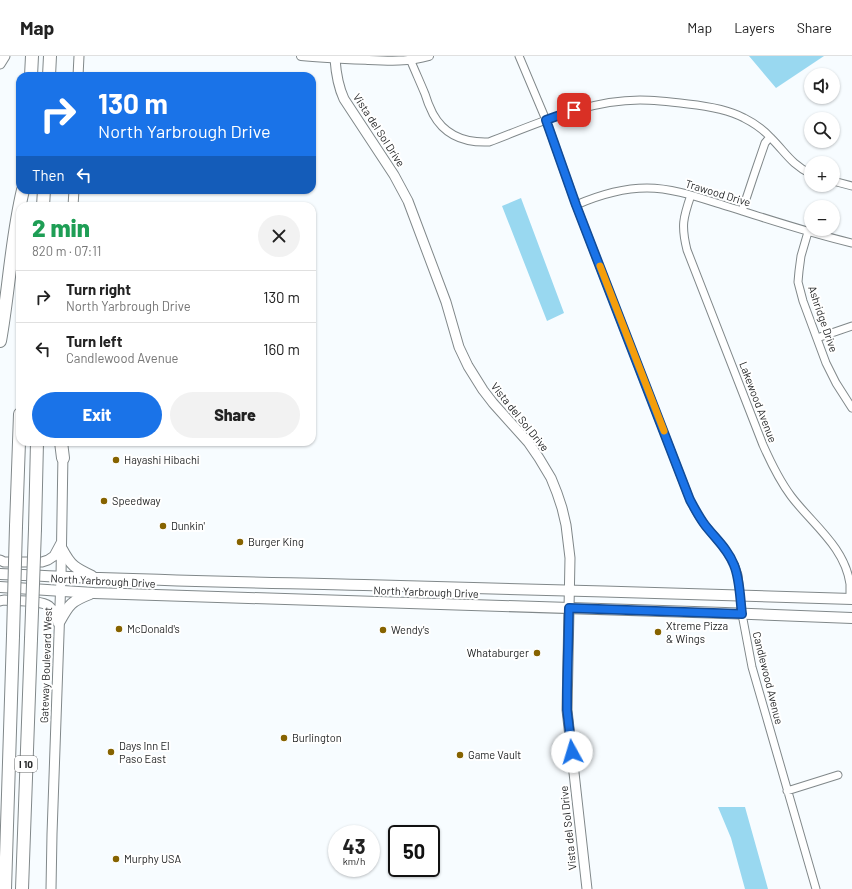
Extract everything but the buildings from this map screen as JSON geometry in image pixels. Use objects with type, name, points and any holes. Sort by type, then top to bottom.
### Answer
[{"type":"highway","points":[[31,72],[32,56]]},
{"type":"highway","points":[[49,72],[50,56]]},
{"type":"highway","points":[[0,341],[16,228]]},
{"type":"highway","name":"I 10","points":[[5,889],[19,446]]},
{"type":"highway","name":"I 10","points":[[22,889],[37,446]]},
{"type":"highway","points":[[62,446],[63,458]]},
{"type":"main road","points":[[0,64],[5,56]]},
{"type":"main road","name":"Vista del Sol Drive","points":[[335,57],[337,77],[344,99],[394,176],[408,201],[446,302],[459,347],[468,366],[482,390],[528,442],[551,478],[557,493],[566,525],[570,558],[567,710],[587,889]]},
{"type":"main road","points":[[78,59],[78,72]]},
{"type":"main road","name":"Gateway Boulevard West","points":[[51,889],[61,591],[63,458]]},
{"type":"main road","points":[[0,560],[4,562],[42,562],[54,556],[62,546],[68,560],[73,566],[96,578]]},
{"type":"main road","name":"North Yarbrough Drive","points":[[0,574],[61,577],[851,599]]},
{"type":"main road","points":[[292,583],[292,599]]},
{"type":"main road","name":"North Yarbrough Drive","points":[[0,587],[94,593],[852,618]]},
{"type":"main road","points":[[60,623],[67,608],[78,599],[94,593]]},
{"type":"main road","points":[[0,601],[42,602],[55,614],[60,623]]},
{"type":"street","points":[[301,56],[397,61],[429,56]]},
{"type":"street","name":"Candlewood Avenue","points":[[519,56],[546,120],[576,205],[690,500],[705,525],[721,543],[734,564],[738,575],[742,614],[752,667],[816,889]]},
{"type":"street","points":[[410,58],[434,115],[442,127],[453,136],[464,140],[477,143],[489,142],[574,110],[594,105],[639,100],[662,101],[708,107],[742,117],[758,126],[793,163],[804,170]]},
{"type":"street","points":[[742,211],[765,143],[770,137]]},
{"type":"street","points":[[840,183],[852,186]]},
{"type":"street","name":"Trawood Drive","points":[[576,205],[592,198],[626,190],[647,188],[665,190],[691,195],[804,231]]},
{"type":"street","name":"Lakewood Avenue","points":[[691,195],[683,225],[687,250],[763,445],[774,469],[791,496],[838,552],[850,584],[851,599]]},
{"type":"street","name":"Ashridge Drive","points":[[807,236],[801,256],[798,282],[803,301],[826,363],[836,383],[852,408]]},
{"type":"street","name":"Trawood Drive","points":[[824,236],[852,243]]},
{"type":"street","points":[[817,338],[852,326]]},
{"type":"street","points":[[787,791],[838,775]]},
{"type":"shaded area","points":[[749,56],[824,56],[804,68],[776,88]]},
{"type":"shaded area","points":[[521,198],[564,313],[547,321],[502,206]]},
{"type":"shaded area","points":[[718,807],[745,807],[768,889],[745,889],[731,838]]},
{"type":"slow traffic","points":[[600,266],[664,431]]},
{"type":"place","name":"Hayashi Hibachi","points":[[116,460]]},
{"type":"place","name":"Speedway","points":[[104,501]]},
{"type":"place","name":"Dunkin'","points":[[163,526]]},
{"type":"place","name":"Burger King","points":[[240,542]]},
{"type":"place","name":"McDonald's","points":[[119,629]]},
{"type":"place","name":"Wendy's","points":[[383,630]]},
{"type":"place","name":"Xtreme Pizza & Wings","points":[[658,632]]},
{"type":"place","name":"Whataburger","points":[[537,653]]},
{"type":"place","name":"Burlington","points":[[284,738]]},
{"type":"place","name":"Days Inn El Paso East","points":[[111,752]]},
{"type":"place","name":"Game Vault","points":[[460,755]]},
{"type":"place","name":"Murphy USA","points":[[116,859]]},
{"type":"route","points":[[572,752],[567,710],[569,608],[742,614],[738,575],[734,564],[721,543],[698,515],[690,500],[576,205],[546,120],[574,110]]}]
